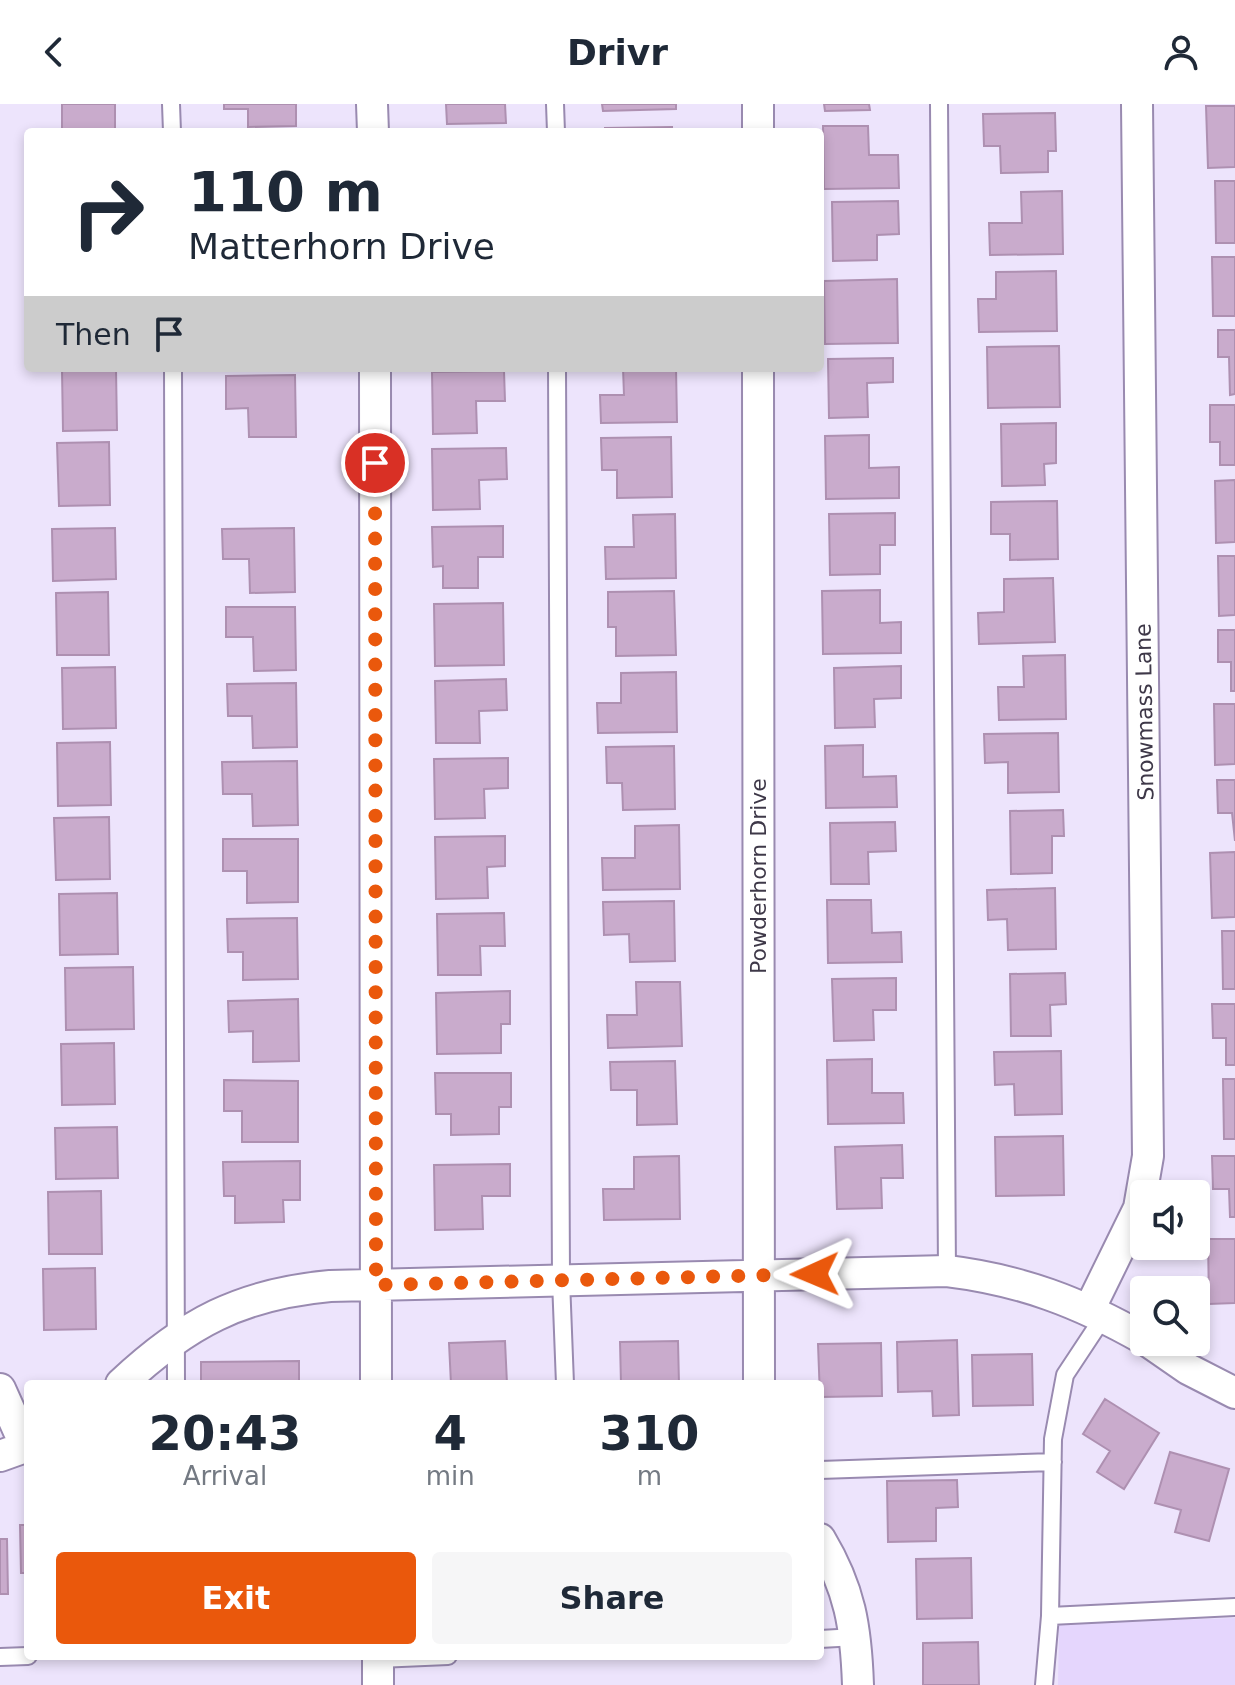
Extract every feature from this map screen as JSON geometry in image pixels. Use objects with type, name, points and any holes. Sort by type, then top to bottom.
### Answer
[{"type":"street","points":[[372,104],[373,128]]},
{"type":"street","points":[[758,104],[758,128]]},
{"type":"street","name":"Snowmass Lane","points":[[1097,1312],[1139,1208],[1148,1156],[1137,104]]},
{"type":"street","points":[[375,372],[376,1380]]},
{"type":"street","name":"Powderhorn Drive","points":[[758,372],[759,1380]]},
{"type":"street","points":[[126,1380],[200,1321],[236,1305],[297,1289],[376,1285],[947,1271],[993,1277],[1097,1312],[1130,1332]]},
{"type":"street","points":[[1168,1356],[1235,1393]]},
{"type":"street","points":[[0,1389],[18,1450]]},
{"type":"street","points":[[824,1546],[840,1572],[856,1637],[858,1685]]},
{"type":"lane","points":[[171,104],[172,128]]},
{"type":"lane","points":[[555,104],[556,128]]},
{"type":"lane","points":[[939,104],[947,1271]]},
{"type":"lane","points":[[173,372],[176,1380]]},
{"type":"lane","points":[[557,372],[561,1280],[565,1380]]},
{"type":"lane","points":[[1044,1685],[1050,1616],[1053,1439],[1065,1375],[1097,1312]]},
{"type":"lane","points":[[824,1470],[1053,1462]]},
{"type":"lane","points":[[1050,1616],[1235,1607]]},
{"type":"lane","points":[[824,1639],[856,1637]]},
{"type":"lane","points":[[0,1657],[24,1656]]},
{"type":"lane","points":[[378,1667],[423,1660]]},
{"type":"shaded area","points":[[1235,1618],[1235,1685],[1058,1685],[1059,1624]]},
{"type":"building","points":[[62,104],[115,104],[115,128],[62,128]]},
{"type":"building","points":[[224,104],[296,104],[296,126],[248,127],[248,109],[224,109]]},
{"type":"building","points":[[446,104],[505,104],[506,123],[447,124]]},
{"type":"building","points":[[602,104],[676,104],[676,109],[603,111]]},
{"type":"building","points":[[824,104],[869,104],[870,110],[825,111]]},
{"type":"building","points":[[1206,106],[1235,106],[1235,167],[1208,168]]},
{"type":"building","points":[[1055,113],[1056,151],[1048,151],[1048,172],[1001,173],[1000,146],[984,146],[983,114]]},
{"type":"building","points":[[868,126],[869,155],[898,155],[899,188],[824,189],[823,128]]},
{"type":"building","points":[[1215,181],[1235,181],[1235,243],[1216,243]]},
{"type":"building","points":[[1062,191],[1063,254],[990,255],[989,223],[1022,223],[1021,192]]},
{"type":"building","points":[[898,201],[899,234],[877,235],[877,260],[833,261],[832,202]]},
{"type":"building","points":[[1212,257],[1235,257],[1235,316],[1213,316]]},
{"type":"building","points":[[1056,271],[1057,331],[979,332],[978,299],[996,299],[996,272]]},
{"type":"building","points":[[897,279],[898,343],[825,344],[824,281]]},
{"type":"building","points":[[1218,330],[1235,330],[1235,394],[1230,395],[1229,357],[1218,357]]},
{"type":"building","points":[[1059,346],[1060,407],[988,408],[987,347]]},
{"type":"building","points":[[893,358],[893,382],[867,383],[868,417],[829,418],[828,359]]},
{"type":"building","points":[[62,372],[116,372],[117,430],[63,431]]},
{"type":"building","points":[[432,372],[504,372],[505,401],[476,401],[477,433],[433,434]]},
{"type":"building","points":[[623,372],[676,372],[677,422],[601,423],[600,395],[624,395]]},
{"type":"building","points":[[295,375],[296,437],[249,437],[248,408],[226,409],[226,376]]},
{"type":"building","points":[[1210,405],[1235,405],[1235,465],[1220,465],[1220,442],[1210,442]]},
{"type":"building","points":[[1056,423],[1056,463],[1044,464],[1045,485],[1002,486],[1001,424]]},
{"type":"building","points":[[869,435],[869,468],[899,467],[899,498],[826,499],[825,436]]},
{"type":"building","points":[[671,437],[672,497],[617,498],[617,470],[602,470],[601,438]]},
{"type":"building","points":[[109,442],[110,505],[59,506],[57,443]]},
{"type":"building","points":[[506,448],[507,479],[479,480],[480,509],[433,510],[432,449]]},
{"type":"building","points":[[1235,480],[1235,542],[1216,543],[1215,481]]},
{"type":"building","points":[[1057,501],[1058,559],[1010,560],[1010,534],[991,534],[991,502]]},
{"type":"building","points":[[895,513],[895,545],[880,545],[880,574],[830,575],[829,514]]},
{"type":"building","points":[[675,514],[676,578],[606,579],[605,547],[634,547],[633,515]]},
{"type":"building","points":[[503,526],[503,557],[478,557],[478,588],[443,588],[443,566],[433,567],[432,527]]},
{"type":"building","points":[[115,528],[116,579],[53,581],[52,529]]},
{"type":"building","points":[[294,528],[295,592],[250,593],[249,559],[223,559],[222,529]]},
{"type":"building","points":[[1218,556],[1235,556],[1235,615],[1219,616]]},
{"type":"building","points":[[1053,578],[1055,642],[979,644],[978,613],[1004,612],[1004,579]]},
{"type":"building","points":[[880,590],[880,623],[901,622],[901,653],[823,654],[822,591]]},
{"type":"building","points":[[674,591],[676,655],[616,656],[616,627],[608,627],[608,592]]},
{"type":"building","points":[[108,592],[109,655],[57,655],[56,593]]},
{"type":"building","points":[[503,603],[504,665],[435,666],[434,604]]},
{"type":"building","points":[[226,607],[295,607],[296,670],[254,671],[253,637],[226,637]]},
{"type":"building","points":[[1218,630],[1235,630],[1235,691],[1231,691],[1231,662],[1218,662]]},
{"type":"building","points":[[1065,655],[1066,719],[999,720],[998,687],[1024,687],[1023,656]]},
{"type":"building","points":[[901,666],[901,698],[874,699],[875,727],[835,728],[834,668]]},
{"type":"building","points":[[115,667],[116,728],[63,729],[62,668]]},
{"type":"building","points":[[676,672],[677,732],[598,733],[597,703],[621,703],[621,673]]},
{"type":"building","points":[[506,679],[507,710],[479,711],[480,743],[436,743],[435,681]]},
{"type":"building","points":[[296,683],[297,747],[253,748],[252,716],[228,716],[227,684]]},
{"type":"building","points":[[1214,704],[1235,704],[1235,764],[1215,765]]},
{"type":"building","points":[[1058,733],[1059,792],[1008,793],[1008,762],[985,763],[984,734]]},
{"type":"building","points":[[110,742],[111,805],[58,806],[57,743]]},
{"type":"building","points":[[863,745],[863,777],[896,776],[897,807],[826,808],[825,746]]},
{"type":"building","points":[[674,746],[675,809],[623,810],[622,783],[607,783],[606,747]]},
{"type":"building","points":[[508,758],[508,788],[484,789],[485,818],[435,819],[434,759]]},
{"type":"building","points":[[297,761],[298,825],[253,826],[252,794],[223,794],[222,762]]},
{"type":"building","points":[[1217,780],[1235,780],[1235,841],[1232,813],[1218,813]]},
{"type":"building","points":[[1063,810],[1064,836],[1052,836],[1052,873],[1011,874],[1010,811]]},
{"type":"building","points":[[109,817],[110,879],[56,880],[54,818]]},
{"type":"building","points":[[895,822],[896,851],[868,852],[869,884],[831,884],[830,823]]},
{"type":"building","points":[[679,825],[680,889],[603,890],[602,858],[635,858],[635,826]]},
{"type":"building","points":[[505,836],[505,866],[487,867],[488,898],[436,899],[435,837]]},
{"type":"building","points":[[223,839],[298,839],[298,902],[247,903],[247,871],[223,871]]},
{"type":"building","points":[[1235,852],[1235,917],[1212,918],[1210,853]]},
{"type":"building","points":[[1055,888],[1056,949],[1008,950],[1007,919],[988,920],[987,890]]},
{"type":"building","points":[[117,893],[118,954],[60,955],[59,894]]},
{"type":"building","points":[[827,900],[871,900],[872,933],[901,932],[902,962],[828,963]]},
{"type":"building","points":[[674,901],[675,961],[630,962],[629,934],[604,935],[603,902]]},
{"type":"building","points":[[504,913],[505,946],[480,946],[481,975],[438,975],[437,914]]},
{"type":"building","points":[[297,918],[298,979],[243,980],[243,952],[228,952],[227,919]]},
{"type":"building","points":[[1222,931],[1235,931],[1235,989],[1223,989]]},
{"type":"building","points":[[133,967],[134,1029],[66,1030],[65,968]]},
{"type":"building","points":[[1065,973],[1066,1004],[1050,1005],[1051,1036],[1011,1036],[1010,974]]},
{"type":"building","points":[[896,978],[896,1010],[873,1010],[874,1040],[834,1041],[832,979]]},
{"type":"building","points":[[636,982],[680,982],[682,1046],[608,1048],[607,1015],[637,1015]]},
{"type":"building","points":[[510,991],[510,1024],[501,1024],[501,1053],[437,1054],[436,993]]},
{"type":"building","points":[[298,999],[299,1061],[253,1062],[253,1031],[229,1032],[228,1001]]},
{"type":"building","points":[[1212,1004],[1235,1004],[1235,1065],[1226,1065],[1226,1038],[1213,1038]]},
{"type":"building","points":[[114,1043],[115,1104],[62,1105],[61,1044]]},
{"type":"building","points":[[1061,1051],[1062,1114],[1015,1115],[1014,1084],[995,1085],[994,1052]]},
{"type":"building","points":[[872,1059],[872,1093],[903,1093],[904,1123],[828,1124],[827,1060]]},
{"type":"building","points":[[675,1061],[677,1124],[637,1125],[637,1090],[611,1090],[610,1062]]},
{"type":"building","points":[[435,1073],[511,1073],[511,1107],[499,1107],[499,1134],[451,1135],[451,1114],[436,1114]]},
{"type":"building","points":[[1223,1079],[1235,1079],[1235,1139],[1224,1139]]},
{"type":"building","points":[[224,1080],[298,1081],[298,1142],[242,1142],[242,1111],[224,1111]]},
{"type":"building","points":[[117,1127],[118,1178],[56,1179],[55,1128]]},
{"type":"building","points":[[1063,1136],[1064,1195],[996,1196],[995,1137]]},
{"type":"building","points":[[902,1145],[903,1178],[881,1178],[882,1208],[837,1209],[835,1147]]},
{"type":"building","points":[[679,1156],[680,1219],[604,1220],[603,1189],[634,1189],[634,1157]]},
{"type":"building","points":[[1212,1156],[1235,1156],[1235,1217],[1230,1217],[1229,1189],[1213,1189]]},
{"type":"building","points":[[300,1161],[300,1200],[283,1200],[284,1222],[235,1223],[235,1196],[224,1196],[223,1162]]},
{"type":"building","points":[[510,1164],[510,1196],[482,1196],[483,1229],[435,1230],[434,1165]]},
{"type":"building","points":[[101,1191],[102,1254],[49,1254],[48,1192]]},
{"type":"building","points":[[1210,1239],[1235,1239],[1235,1303],[1210,1304]]},
{"type":"building","points":[[95,1268],[96,1329],[44,1330],[43,1269]]},
{"type":"building","points":[[957,1340],[959,1415],[933,1416],[932,1391],[898,1392],[897,1342]]},
{"type":"building","points":[[505,1341],[507,1380],[451,1380],[449,1343]]},
{"type":"building","points":[[678,1341],[679,1380],[621,1380],[620,1342]]},
{"type":"building","points":[[881,1343],[882,1396],[824,1397],[824,1380],[819,1380],[818,1344]]},
{"type":"building","points":[[1032,1354],[1033,1405],[973,1406],[972,1355]]},
{"type":"building","points":[[299,1361],[299,1380],[201,1380],[201,1362]]},
{"type":"building","points":[[1105,1399],[1159,1433],[1124,1489],[1097,1472],[1110,1451],[1083,1434]]},
{"type":"building","points":[[1170,1452],[1229,1469],[1209,1541],[1175,1532],[1181,1510],[1155,1503]]},
{"type":"building","points":[[957,1480],[958,1507],[936,1508],[936,1541],[888,1542],[887,1481]]},
{"type":"building","points":[[20,1525],[24,1525],[24,1573],[21,1573]]},
{"type":"building","points":[[0,1539],[7,1539],[8,1594],[0,1594]]},
{"type":"building","points":[[971,1558],[972,1618],[917,1619],[916,1559]]},
{"type":"building","points":[[978,1642],[979,1685],[923,1685],[923,1643]]},
{"type":"route","points":[[375,463],[376,1285],[815,1274]]}]
